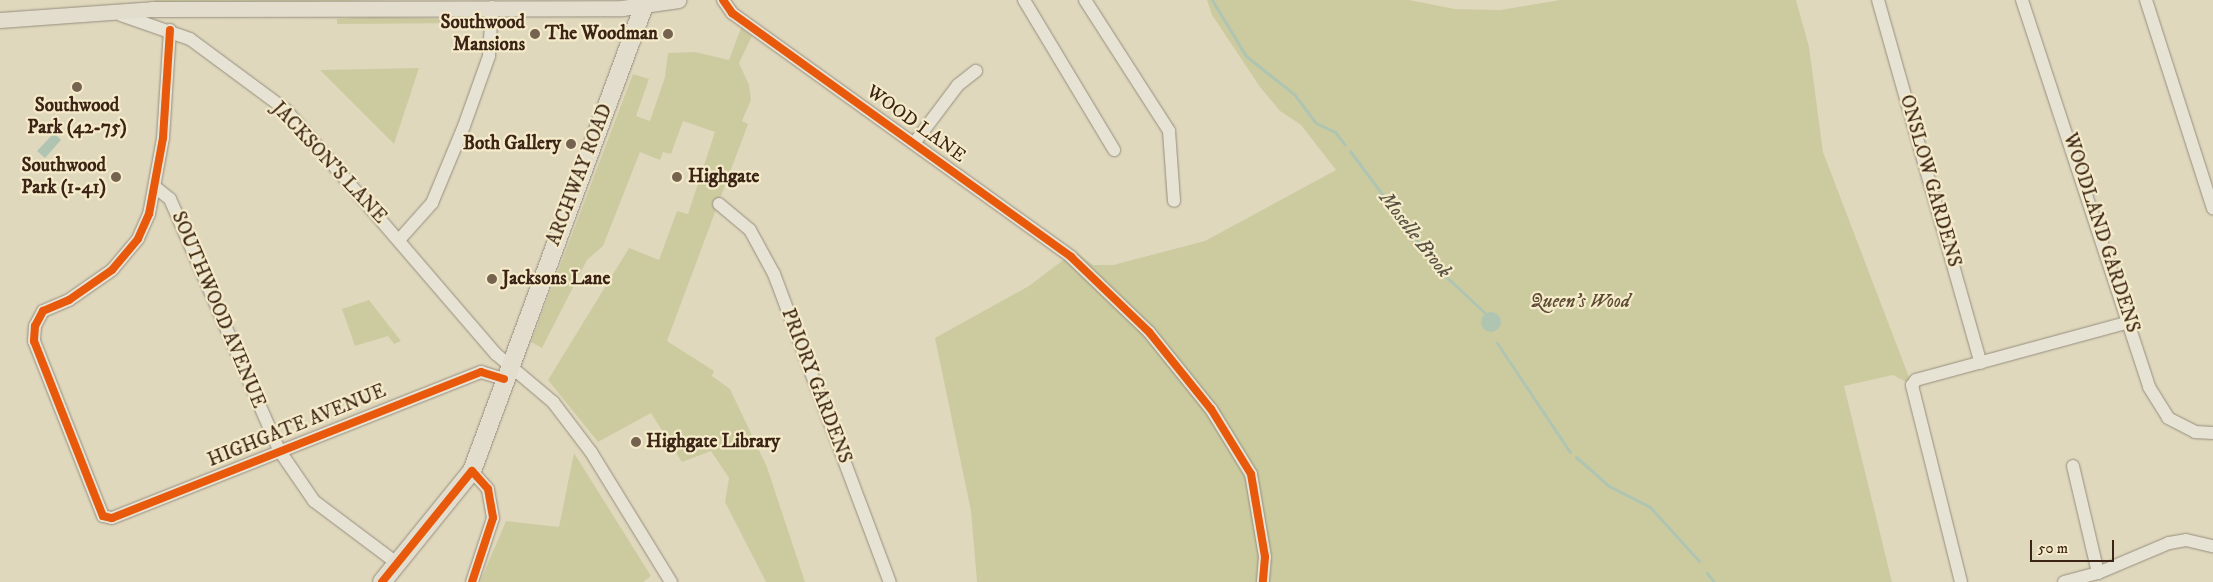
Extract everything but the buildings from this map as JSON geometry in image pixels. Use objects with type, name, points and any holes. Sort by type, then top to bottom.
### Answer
[{"type":"highway","name":"ARCHWAY ROAD","points":[[382,582],[472,471],[507,371],[645,3]]},
{"type":"main road","points":[[0,20],[111,14],[161,8],[402,3],[492,7],[645,3],[678,0]]},
{"type":"street","name":"WOOD LANE","points":[[723,0],[732,13],[916,142],[1090,276],[1149,332],[1211,409],[1251,474],[1264,557],[1263,582]]},
{"type":"street","points":[[1024,0],[1114,150]]},
{"type":"street","points":[[1085,0],[1169,131],[1174,202]]},
{"type":"street","name":"ONSLOW GARDENS","points":[[1878,0],[1981,362]]},
{"type":"street","name":"WOODLAND GARDENS","points":[[2022,0],[2149,387],[2168,418],[2195,432],[2213,433]]},
{"type":"street","points":[[2146,0],[2213,209]]},
{"type":"street","points":[[399,240],[432,204],[464,126],[489,56],[492,7]]},
{"type":"street","name":"JACKSON'S LANE","points":[[111,14],[170,30],[190,39],[286,110],[492,349],[507,371],[552,402],[586,446],[671,582]]},
{"type":"street","points":[[155,187],[170,30]]},
{"type":"street","points":[[916,142],[958,86],[976,71]]},
{"type":"street","name":"HIGHGATE AVENUE","points":[[155,187],[149,214],[128,252],[94,284],[43,311],[35,326],[34,341],[103,516],[112,518],[279,450],[481,372],[507,371]]},
{"type":"street","name":"SOUTHWOOD AVENUE","points":[[155,187],[170,199],[279,450],[314,501],[398,564]]},
{"type":"street","name":"PRIORY GARDENS","points":[[719,204],[750,230],[774,274],[890,582]]},
{"type":"street","points":[[1960,582],[1911,391],[1916,380],[2129,322]]},
{"type":"street","points":[[2073,466],[2098,573]]},
{"type":"street","points":[[472,471],[488,489],[491,532],[472,582]]},
{"type":"street","points":[[2064,582],[2098,573],[2169,543],[2186,540],[2213,546]]},
{"type":"green space","points":[[154,0],[388,0],[154,6]]},
{"type":"green space","name":"Queen’s Wood","points":[[1207,0],[1409,0],[1455,9],[1500,10],[1560,0],[1796,0],[1809,47],[1823,152],[1912,385],[1893,375],[1844,386],[1892,582],[977,582],[971,511],[935,338],[1029,286],[1075,251],[1093,265],[1113,265],[1205,241],[1336,170],[1301,125],[1280,111],[1260,87],[1212,15]]},
{"type":"green space","points":[[373,17],[486,20],[486,23],[337,24],[337,19]]},
{"type":"green space","points":[[741,28],[752,36],[739,63],[749,85],[751,100],[742,121],[748,124],[667,341],[714,371],[712,376],[730,389],[767,467],[805,582],[766,582],[725,502],[729,478],[711,451],[682,462],[651,413],[598,442],[548,380],[629,248],[659,260],[677,211],[688,214],[715,132],[683,121],[671,154],[663,152],[660,160],[640,152],[603,246],[587,260],[542,348],[531,342],[633,74],[649,79],[636,116],[650,121],[665,77],[668,53],[695,52],[729,60]]},
{"type":"green space","points":[[419,68],[394,144],[320,70]]},
{"type":"green space","points":[[369,300],[401,341],[394,344],[388,336],[355,346],[342,309]]},
{"type":"green space","points":[[574,453],[651,576],[643,582],[480,582],[506,521],[559,527]]},
{"type":"shaded area","points":[[54,133],[61,140],[45,158],[37,151]]},
{"type":"shaded area","points":[[1487,312],[1495,312],[1501,318],[1501,326],[1495,332],[1487,332],[1481,326],[1481,318]]},
{"type":"waterway","name":"Moselle Brook","points":[[1212,0],[1246,56],[1294,94],[1316,123],[1335,132],[1345,145]]},
{"type":"waterway","name":"Moselle Brook","points":[[1350,151],[1438,269],[1485,313]]},
{"type":"waterway","name":"Moselle Brook","points":[[1497,343],[1570,452]]},
{"type":"waterway","name":"Moselle Brook","points":[[1576,457],[1609,486],[1650,507],[1699,561]]},
{"type":"waterway","name":"Moselle Brook","points":[[1707,573],[1714,582]]},
{"type":"cycle path","points":[[723,0],[732,13],[1071,257],[1149,332],[1211,409],[1251,474],[1265,557],[1263,582]]},
{"type":"cycle path","points":[[170,30],[163,138],[149,214],[138,239],[112,270],[69,300],[43,311],[35,326],[34,341],[103,516],[112,518],[481,372],[504,379]]},
{"type":"cycle path","points":[[382,582],[472,471],[488,489],[493,518],[472,582]]},
{"type":"place","name":"Southwood Mansions","points":[[535,34]]},
{"type":"place","name":"The Woodman","points":[[668,34]]},
{"type":"place","name":"Southwood Park (42-75)","points":[[77,87]]},
{"type":"place","name":"Both Gallery","points":[[571,144]]},
{"type":"place","name":"Southwood Park (1-41)","points":[[116,177]]},
{"type":"place","name":"Highgate","points":[[677,177]]},
{"type":"place","name":"Jacksons Lane","points":[[492,279]]},
{"type":"place","name":"Highgate Library","points":[[636,442]]}]
